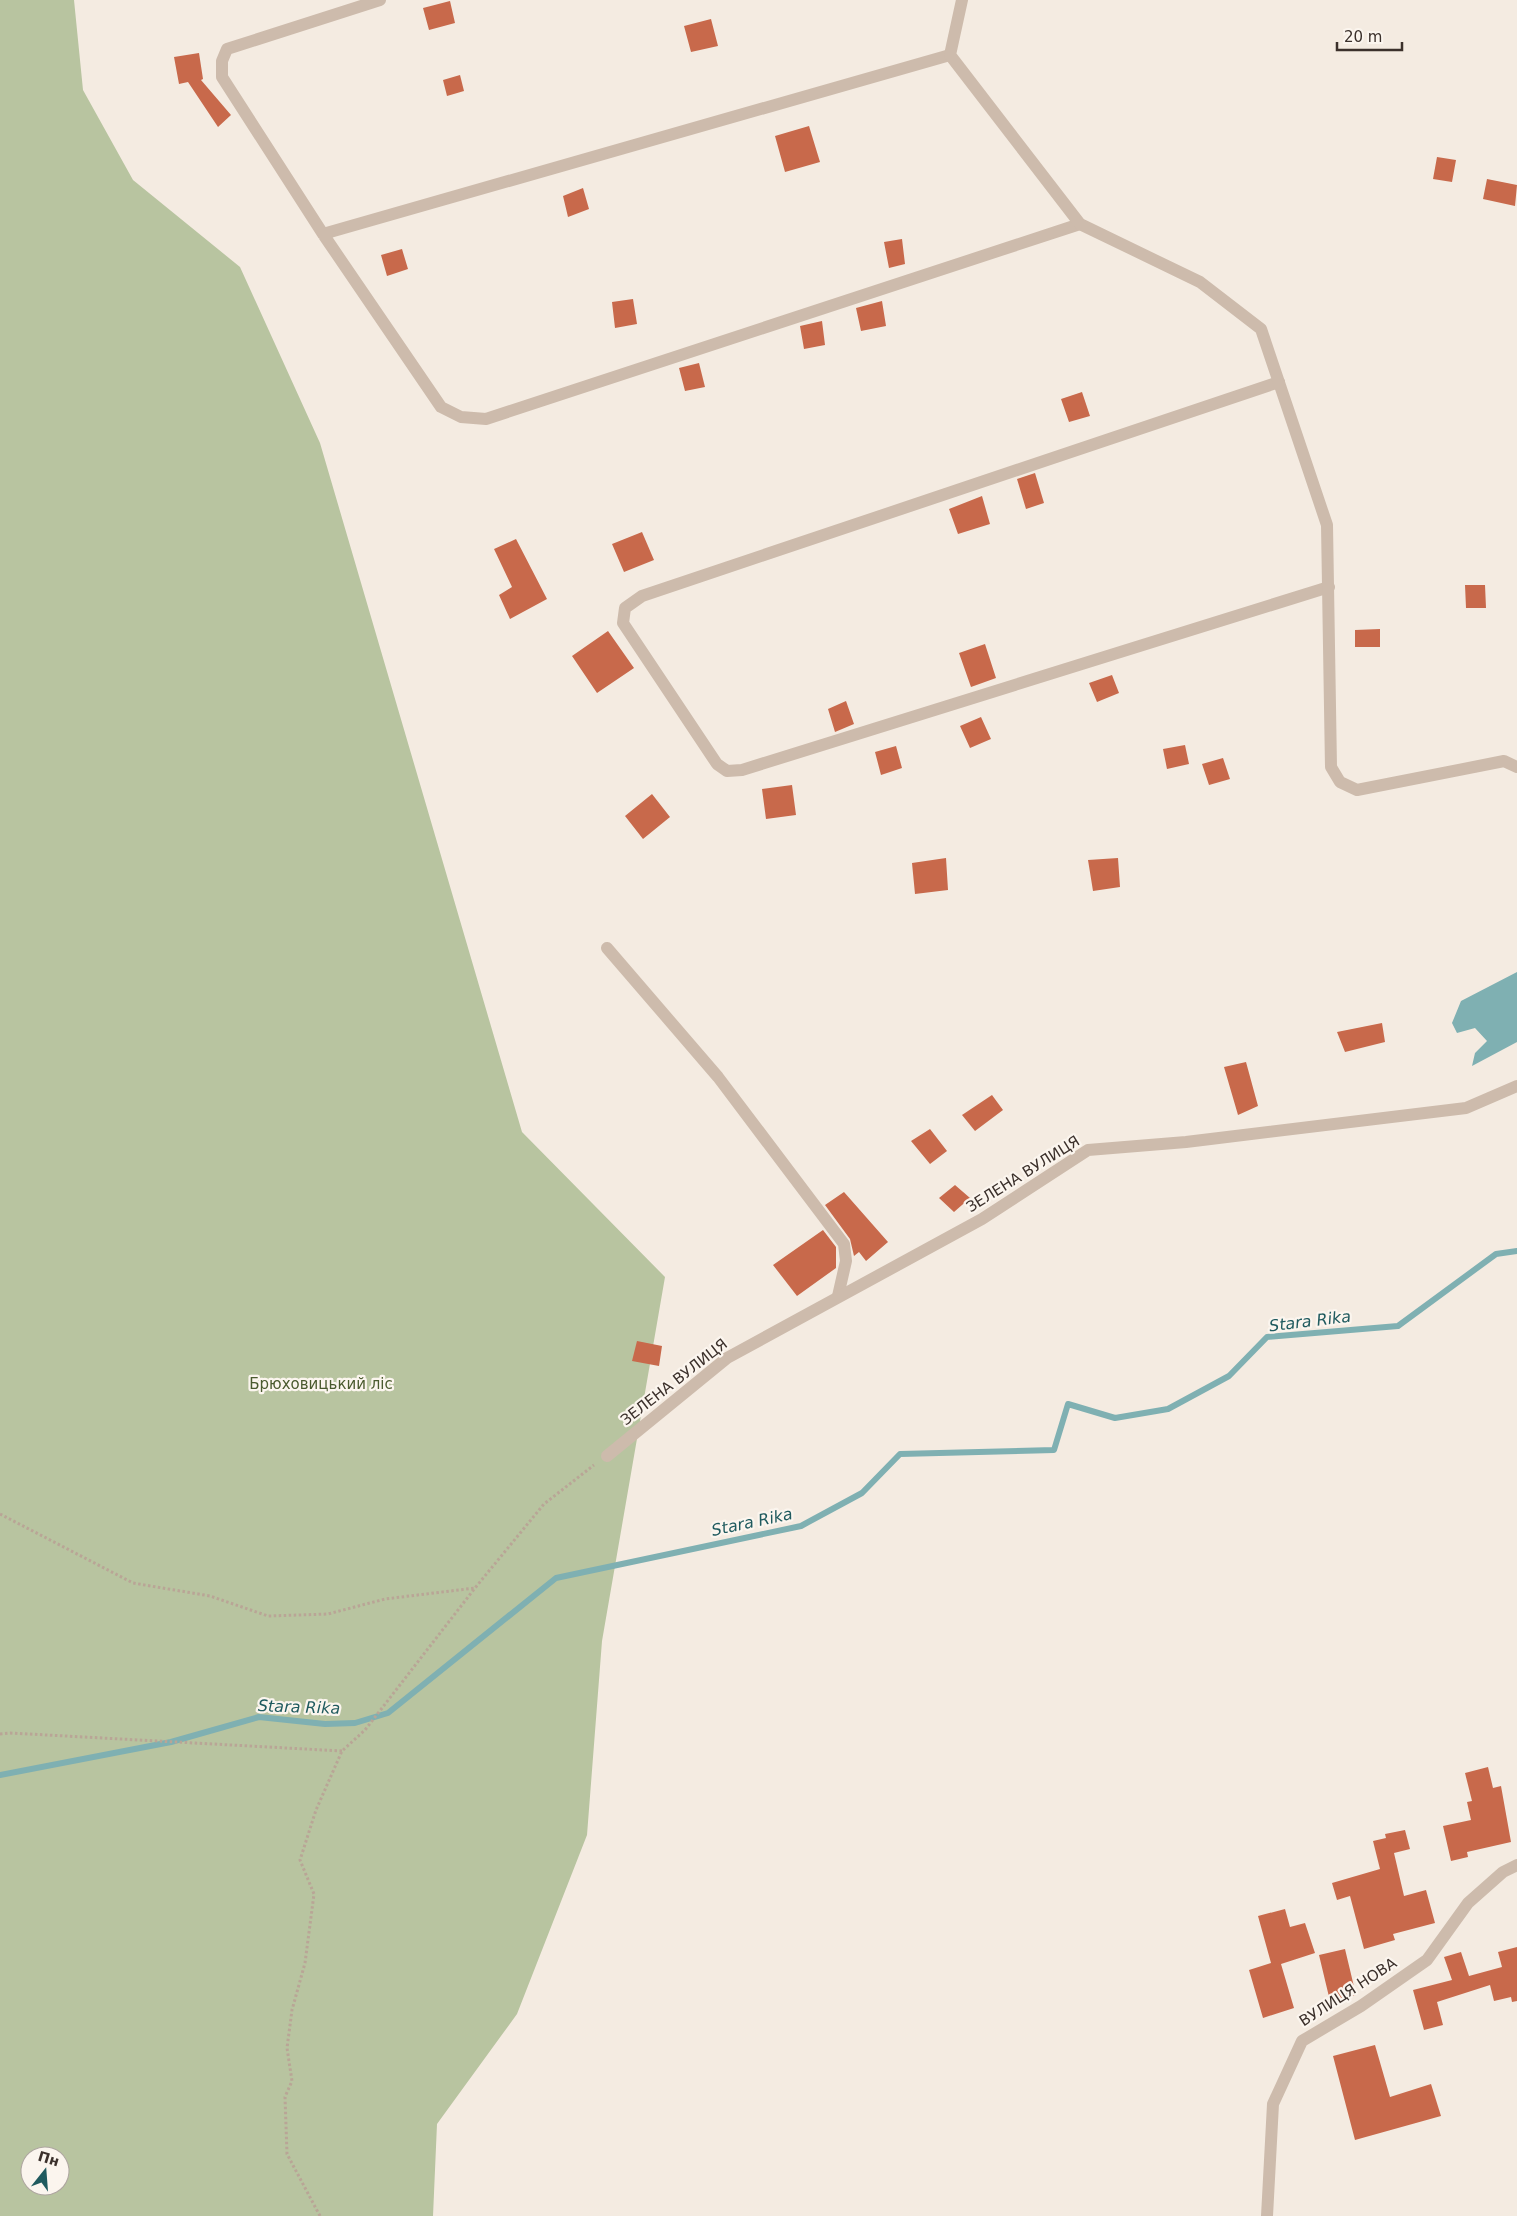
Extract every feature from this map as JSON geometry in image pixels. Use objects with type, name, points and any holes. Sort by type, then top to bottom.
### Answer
[{"type":"street","points":[[380,0],[227,49],[222,61],[222,77],[323,234],[441,407],[462,417],[486,419],[1080,224]]},
{"type":"street","points":[[962,0],[950,55],[1080,224],[1200,282],[1261,329],[1327,525],[1331,767],[1340,782],[1357,790],[1504,761],[1517,767]]},
{"type":"street","points":[[323,234],[950,55]]},
{"type":"street","points":[[1279,382],[642,596],[625,608],[623,623],[717,764],[727,771],[742,770],[1329,587]]},
{"type":"street","points":[[607,948],[718,1077],[844,1244],[846,1261],[838,1296]]},
{"type":"street","name":"ЗЕЛЕНА ВУЛИЦЯ","points":[[607,1456],[727,1358],[982,1219],[1088,1150],[1186,1142],[1466,1108],[1517,1086]]},
{"type":"street","name":"ВУЛИЦЯ НОВА","points":[[1267,2216],[1273,2104],[1302,2041],[1361,2006],[1427,1960],[1468,1903],[1503,1872],[1517,1865]]},
{"type":"path","points":[[320,2216],[287,2154],[285,2097],[292,2081],[287,2048],[292,2010],[305,1963],[314,1894],[300,1860],[316,1810],[342,1751],[365,1730],[475,1588],[544,1504],[607,1456]]},
{"type":"path","points":[[0,1514],[133,1583],[210,1596],[268,1616],[328,1614],[385,1599],[475,1588]]},
{"type":"path","points":[[0,1734],[342,1751]]},
{"type":"green space","name":"Брюховицький ліс","points":[[0,0],[74,0],[83,90],[133,180],[240,267],[320,443],[522,1132],[665,1277],[602,1641],[587,1835],[517,2014],[437,2124],[433,2216],[0,2216]]},
{"type":"water","points":[[1517,972],[1517,1042],[1472,1066],[1475,1053],[1487,1041],[1475,1028],[1457,1033],[1452,1023],[1461,1001]]},
{"type":"building","points":[[450,1],[455,23],[429,30],[423,8]]},
{"type":"building","points":[[711,19],[718,46],[691,52],[684,26]]},
{"type":"building","points":[[199,53],[203,79],[201,80],[231,115],[218,127],[188,82],[179,84],[174,57]]},
{"type":"building","points":[[460,75],[464,91],[447,96],[443,80]]},
{"type":"building","points":[[809,126],[820,162],[785,172],[775,136]]},
{"type":"building","points":[[1437,157],[1456,160],[1452,182],[1433,179]]},
{"type":"building","points":[[1487,179],[1517,185],[1515,206],[1483,199]]},
{"type":"building","points":[[583,188],[589,209],[568,217],[563,196]]},
{"type":"building","points":[[902,239],[905,264],[889,268],[884,242]]},
{"type":"building","points":[[402,249],[408,269],[387,276],[381,255]]},
{"type":"building","points":[[633,299],[637,324],[615,328],[612,302]]},
{"type":"building","points":[[882,301],[886,326],[861,331],[856,308]]},
{"type":"building","points":[[822,321],[825,345],[804,349],[800,326]]},
{"type":"building","points":[[699,363],[705,387],[685,391],[679,368]]},
{"type":"building","points":[[1082,392],[1090,416],[1069,422],[1061,399]]},
{"type":"building","points":[[1035,473],[1044,503],[1026,509],[1017,479]]},
{"type":"building","points":[[982,496],[990,524],[958,534],[949,509]]},
{"type":"building","points":[[642,532],[654,560],[624,572],[612,544]]},
{"type":"building","points":[[516,539],[547,599],[510,619],[499,595],[512,587],[494,549]]},
{"type":"building","points":[[1465,585],[1485,585],[1486,608],[1466,608]]},
{"type":"building","points":[[1380,629],[1380,647],[1355,647],[1355,630]]},
{"type":"building","points":[[608,631],[634,668],[597,693],[572,656]]},
{"type":"building","points":[[985,644],[996,678],[971,687],[959,653]]},
{"type":"building","points":[[1112,675],[1119,693],[1097,702],[1089,683]]},
{"type":"building","points":[[846,701],[854,724],[835,732],[828,709]]},
{"type":"building","points":[[981,717],[991,739],[970,748],[960,726]]},
{"type":"building","points":[[1185,745],[1189,764],[1167,769],[1163,749]]},
{"type":"building","points":[[896,746],[902,768],[881,775],[875,752]]},
{"type":"building","points":[[1223,758],[1230,779],[1209,785],[1202,764]]},
{"type":"building","points":[[792,785],[796,815],[766,819],[762,789]]},
{"type":"building","points":[[652,794],[670,817],[643,839],[625,816]]},
{"type":"building","points":[[946,858],[948,890],[915,894],[912,863]]},
{"type":"building","points":[[1118,858],[1120,887],[1093,891],[1088,860]]},
{"type":"building","points":[[1382,1023],[1385,1042],[1345,1052],[1337,1032]]},
{"type":"building","points":[[1246,1062],[1258,1106],[1238,1115],[1224,1067]]},
{"type":"building","points":[[992,1095],[1003,1110],[975,1131],[962,1115]]},
{"type":"building","points":[[930,1129],[947,1151],[930,1164],[911,1141]]},
{"type":"building","points":[[955,1185],[970,1198],[954,1212],[939,1198]]},
{"type":"building","points":[[844,1192],[888,1242],[866,1261],[859,1252],[854,1256],[850,1239],[825,1205]]},
{"type":"building","points":[[823,1230],[836,1247],[836,1268],[797,1296],[773,1265]]},
{"type":"building","points":[[637,1341],[662,1346],[659,1366],[632,1361]]},
{"type":"building","points":[[1488,1767],[1493,1788],[1501,1786],[1511,1842],[1467,1852],[1468,1857],[1451,1861],[1443,1826],[1471,1820],[1467,1802],[1472,1801],[1465,1773]]},
{"type":"building","points":[[1405,1830],[1410,1849],[1394,1853],[1404,1896],[1426,1890],[1435,1923],[1393,1934],[1395,1940],[1364,1949],[1350,1896],[1337,1900],[1332,1883],[1380,1869],[1373,1841],[1386,1838],[1385,1834]]},
{"type":"building","points":[[1285,1909],[1290,1927],[1305,1923],[1315,1953],[1281,1964],[1294,2008],[1263,2018],[1249,1970],[1271,1963],[1258,1916]]},
{"type":"building","points":[[1517,1947],[1517,2001],[1512,2002],[1511,1997],[1494,2001],[1490,1985],[1437,2002],[1443,2025],[1424,2030],[1413,1990],[1452,1980],[1444,1957],[1461,1952],[1469,1976],[1502,1967],[1498,1952]]},
{"type":"building","points":[[1345,1949],[1356,1995],[1330,2001],[1319,1955]]},
{"type":"building","points":[[1375,2045],[1390,2097],[1431,2084],[1441,2116],[1355,2140],[1333,2056]]},
{"type":"waterway","name":"Stara Rika","points":[[0,1775],[171,1742],[259,1717],[325,1724],[355,1723],[388,1713],[556,1578],[801,1526],[862,1493],[900,1454],[1054,1450],[1068,1404],[1115,1418],[1168,1409],[1229,1376],[1267,1337],[1398,1326],[1496,1254],[1517,1251]]}]
